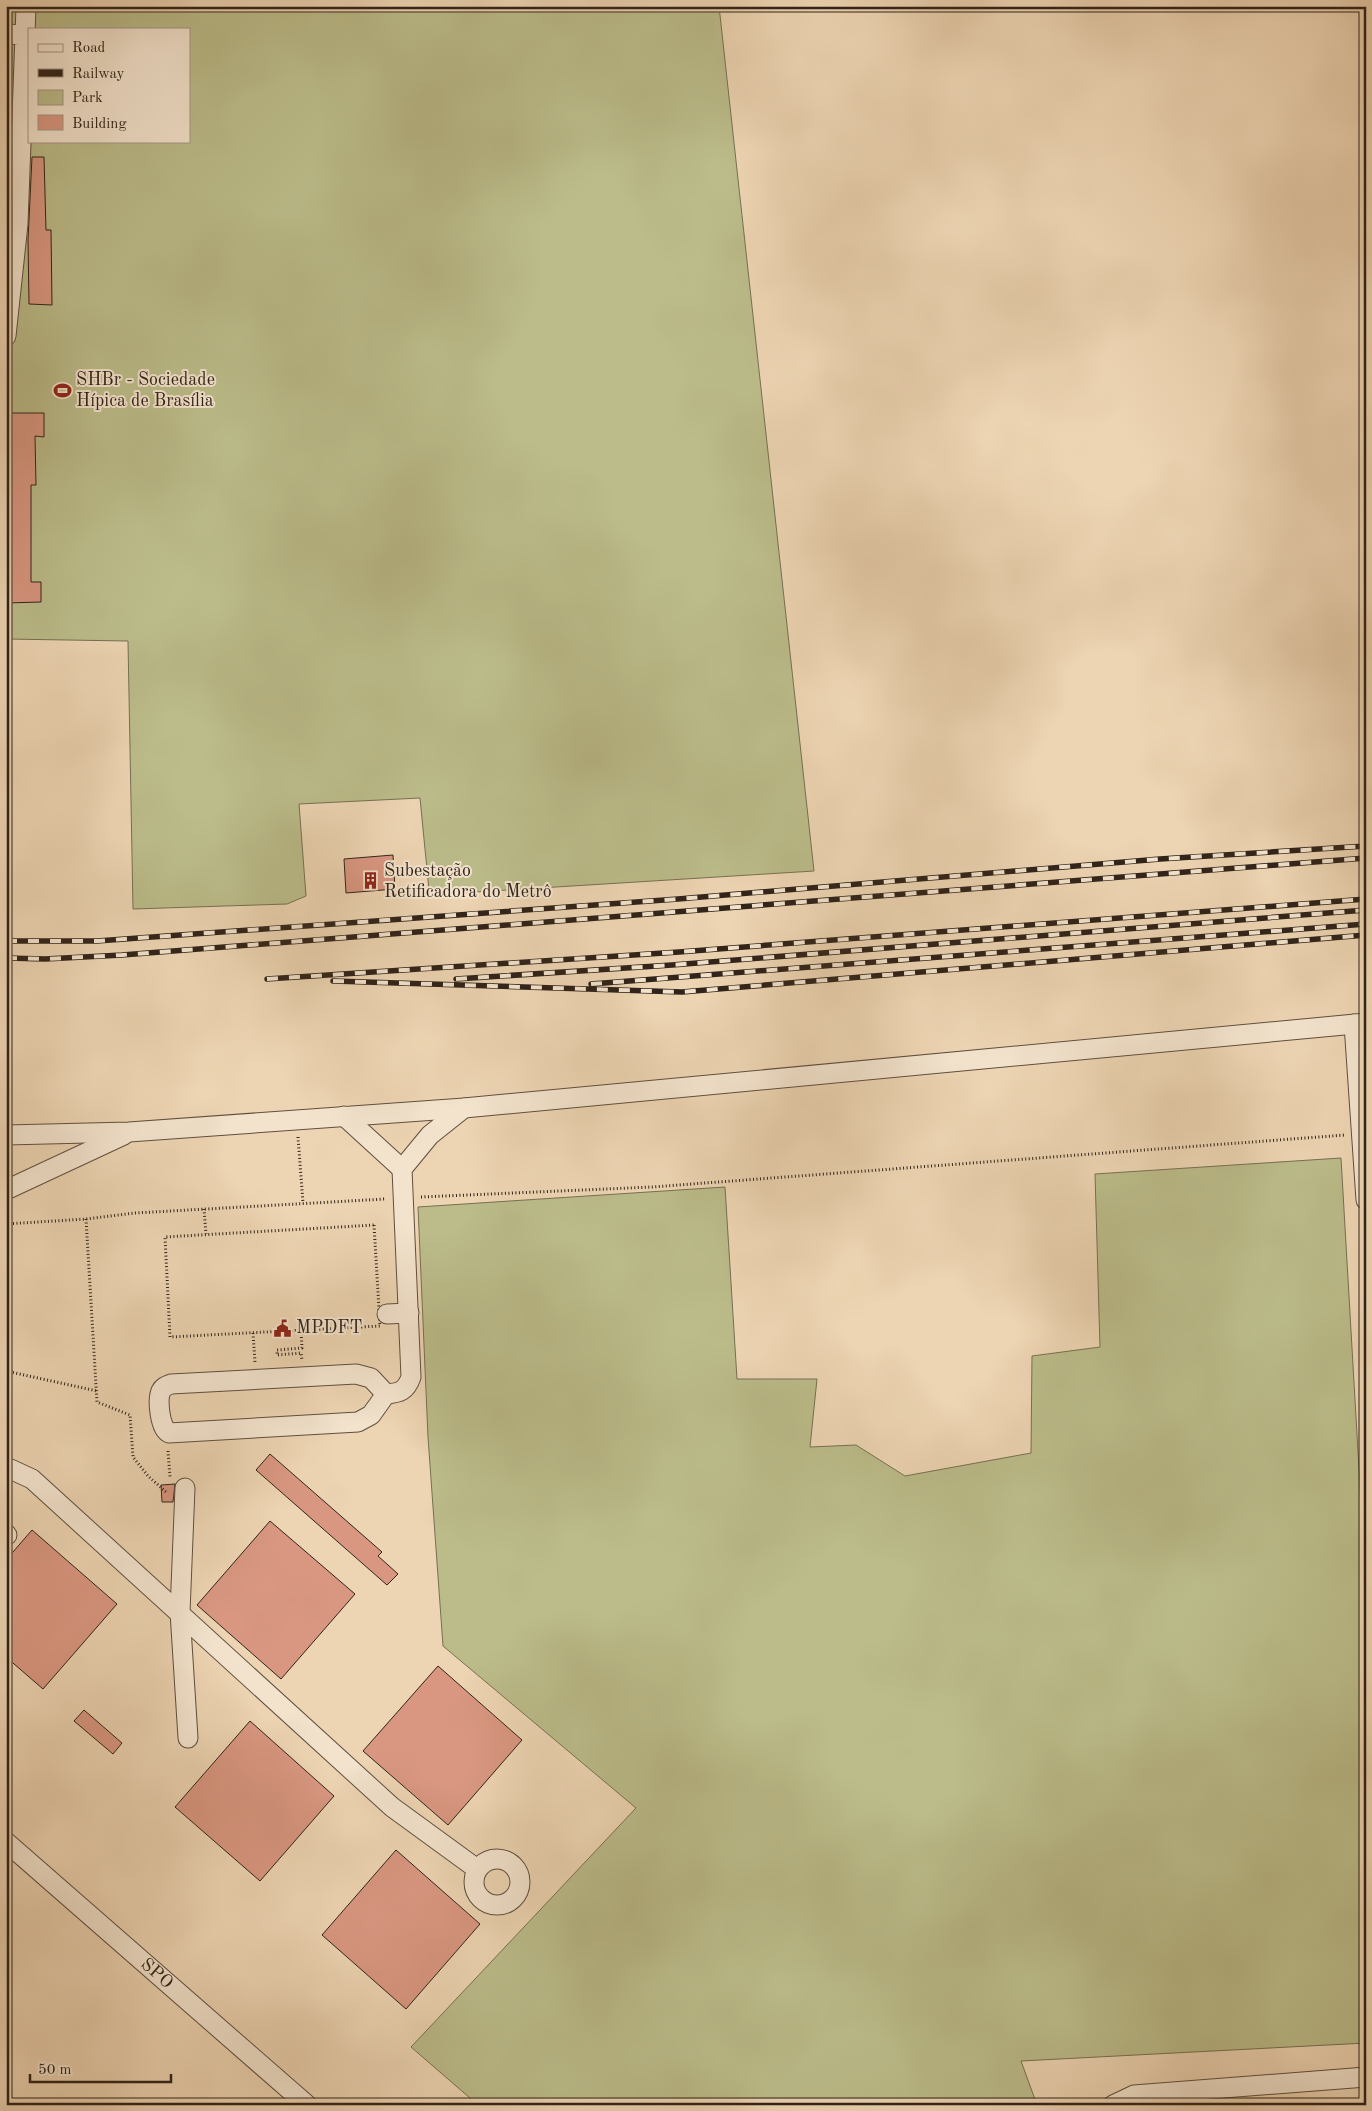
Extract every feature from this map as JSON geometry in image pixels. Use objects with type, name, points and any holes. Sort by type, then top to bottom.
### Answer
[{"type":"street","points":[[6,336],[18,224],[16,35],[28,9]]},
{"type":"street","points":[[6,1135],[129,1132],[464,1108],[1360,1024],[1366,1200]]},
{"type":"street","points":[[386,1394],[400,1393],[408,1387],[412,1377],[402,1170],[430,1135],[464,1108]]},
{"type":"street","points":[[344,1116],[402,1170]]},
{"type":"street","points":[[6,1190],[129,1132]]},
{"type":"street","points":[[387,1314],[409,1313]]},
{"type":"street","points":[[356,1374],[371,1378],[386,1394],[371,1415],[358,1422],[169,1433],[162,1426],[160,1392],[164,1387],[180,1384],[356,1374]]},
{"type":"street","points":[[6,1467],[32,1479],[180,1612],[196,1630],[392,1808],[478,1869]]},
{"type":"street","points":[[178,1485],[184,1509],[180,1612],[188,1738]]},
{"type":"street","name":"SPO","points":[[6,1842],[307,2105]]},
{"type":"street","points":[[1113,2105],[1134,2095],[1366,2077]]},
{"type":"path","points":[[297,1120],[303,1203]]},
{"type":"path","points":[[6,1224],[86,1219],[135,1213],[303,1203],[652,1187],[1363,1133]]},
{"type":"path","points":[[204,1209],[206,1234]]},
{"type":"path","points":[[86,1219],[98,1402],[130,1415],[133,1457],[148,1476],[184,1509]]},
{"type":"path","points":[[374,1225],[380,1326],[301,1330],[170,1337],[165,1236],[374,1225]]},
{"type":"path","points":[[301,1330],[302,1348],[277,1350],[277,1355],[302,1353],[303,1376]]},
{"type":"path","points":[[253,1333],[255,1362]]},
{"type":"path","points":[[6,1371],[97,1391]]},
{"type":"path","points":[[169,1433],[168,1445],[178,1485]]},
{"type":"green space","points":[[6,6],[719,6],[814,871],[459,893],[429,890],[420,798],[299,804],[306,896],[287,904],[133,909],[128,641],[6,639]]},
{"type":"green space","points":[[1341,1158],[1366,1590],[1366,2043],[1021,2061],[1037,2105],[478,2105],[411,2047],[636,1808],[443,1646],[428,1437],[418,1207],[725,1187],[737,1379],[817,1379],[810,1447],[856,1445],[905,1476],[1031,1453],[1032,1356],[1100,1347],[1095,1174]]},
{"type":"building","points":[[32,157],[44,157],[46,230],[51,230],[52,305],[29,304],[28,240]]},
{"type":"building","points":[[6,413],[44,413],[44,437],[35,436],[36,485],[31,485],[31,582],[41,582],[41,602],[6,603]]},
{"type":"building","name":"Subestação Retificadora do Metrô","points":[[393,855],[395,889],[346,893],[344,859]]},
{"type":"building","points":[[270,1454],[382,1552],[378,1556],[398,1574],[387,1585],[256,1470]]},
{"type":"building","points":[[175,1484],[173,1502],[162,1502],[161,1485]]},
{"type":"building","points":[[270,1521],[355,1594],[281,1679],[197,1605]]},
{"type":"building","points":[[32,1530],[117,1604],[43,1689],[6,1657],[6,1560]]},
{"type":"building","points":[[438,1666],[522,1740],[448,1825],[363,1751]]},
{"type":"building","points":[[84,1710],[122,1743],[113,1754],[74,1721]]},
{"type":"building","points":[[250,1721],[334,1796],[260,1881],[175,1807]]},
{"type":"building","points":[[396,1850],[480,1924],[406,2009],[322,1935]]},
{"type":"railway","points":[[6,941],[97,941],[678,899],[1160,859],[1366,846]]},
{"type":"railway","points":[[6,958],[45,959],[122,955],[1366,858]]},
{"type":"railway","points":[[267,979],[679,952],[1366,899]]},
{"type":"railway","points":[[456,979],[672,965],[1366,910]]},
{"type":"railway","points":[[591,984],[1366,924]]},
{"type":"railway","points":[[333,981],[682,992],[1366,935]]},
{"type":"place","name":"SHBr - Sociedade Hípica de Brasília","points":[[62,390]]},
{"type":"place","name":"Subestação Retificadora do Metrô","points":[[370,881]]},
{"type":"place","name":"MPDFT","points":[[282,1328]]}]
